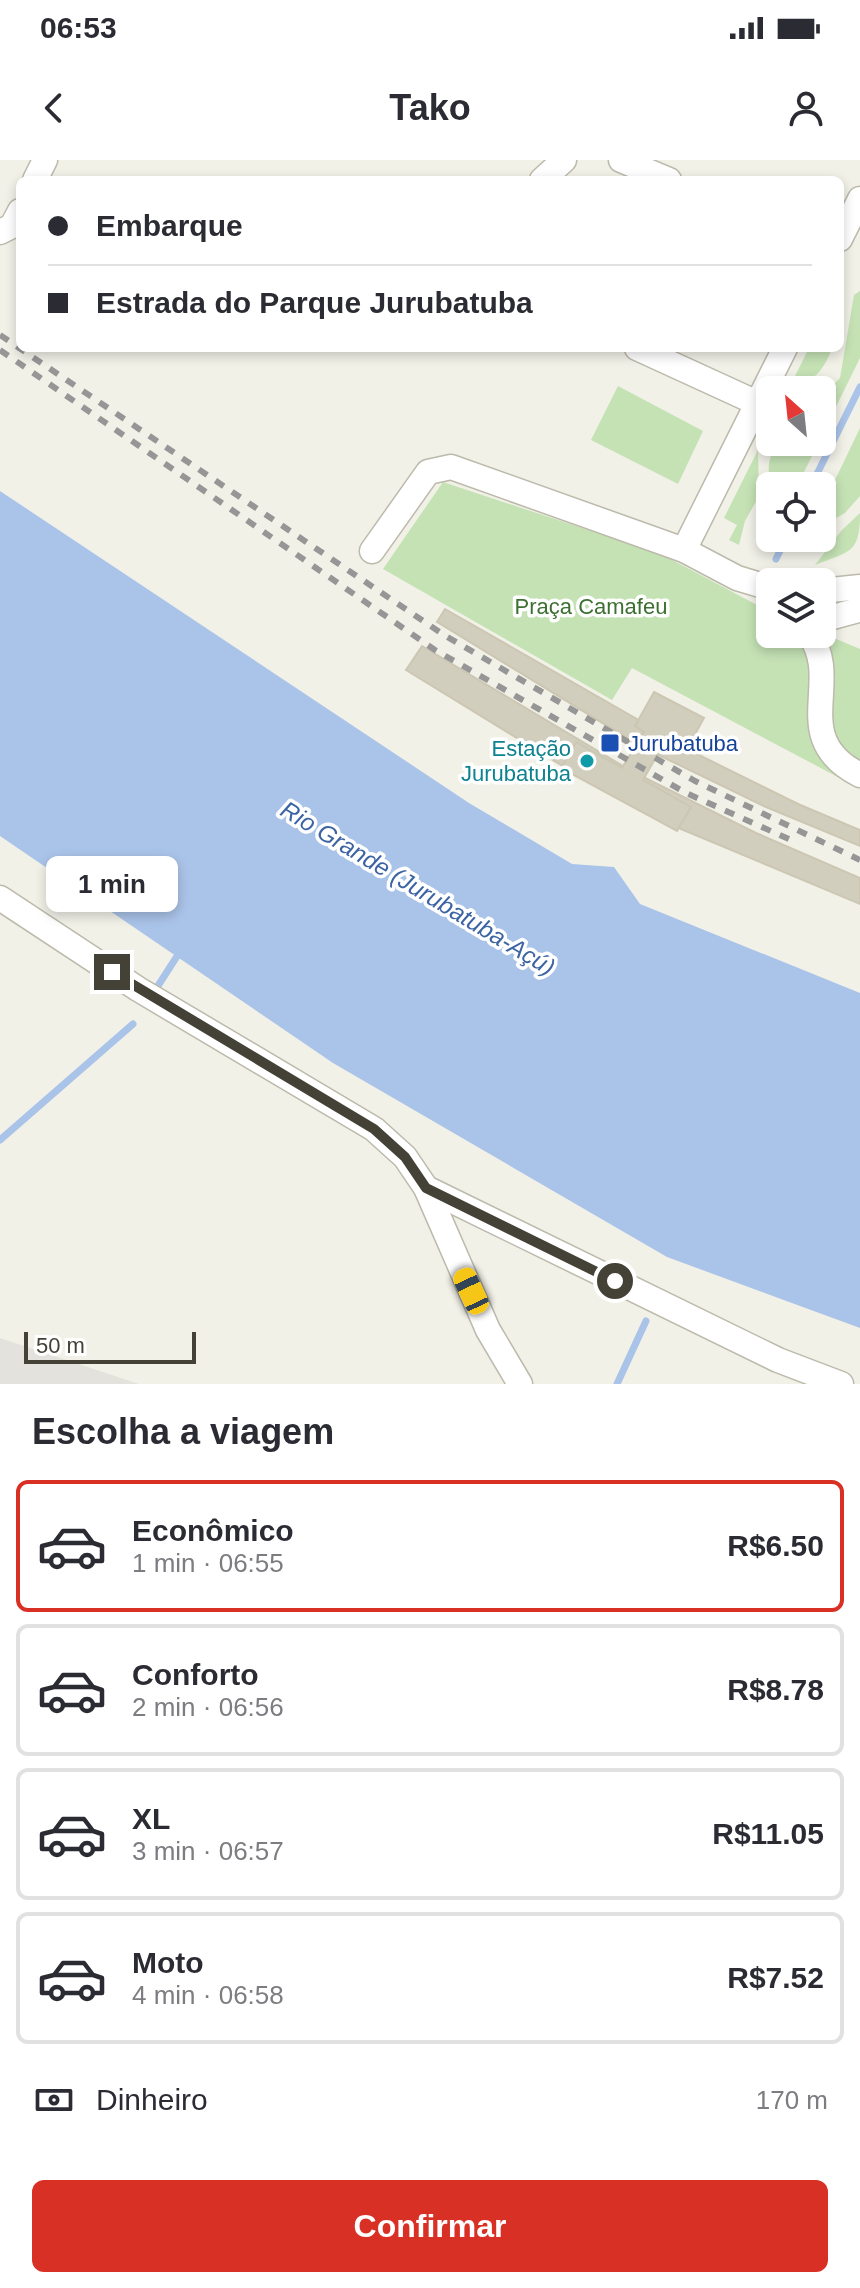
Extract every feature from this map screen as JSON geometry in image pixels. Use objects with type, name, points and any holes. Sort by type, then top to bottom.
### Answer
[{"type":"street","points":[[546,176],[564,160]]},
{"type":"street","points":[[633,170],[655,176]]},
{"type":"street","points":[[844,231],[860,199]]},
{"type":"street","points":[[0,232],[12,226],[16,218]]},
{"type":"street","points":[[771,376],[783,352]]},
{"type":"street","points":[[666,354],[756,402]]},
{"type":"street","points":[[684,550],[756,405]]},
{"type":"street","points":[[372,551],[428,472],[451,467],[684,550],[737,578],[756,584]]},
{"type":"street","points":[[836,593],[859,597]]},
{"type":"street","points":[[836,611],[859,597]]},
{"type":"street","points":[[816,648],[821,678],[822,739],[834,757],[860,775]]},
{"type":"street","points":[[0,898],[138,989],[374,1129],[405,1157],[426,1188],[488,1330],[520,1384]]},
{"type":"street","points":[[426,1188],[778,1360],[841,1384]]},
{"type":"shaded area","points":[[0,1338],[139,1384],[0,1384]]},
{"type":"green space","points":[[860,291],[860,358],[836,407],[836,382],[840,378],[854,295]]},
{"type":"green space","points":[[807,352],[830,352],[826,362],[817,374],[795,376]]},
{"type":"green space","points":[[618,386],[703,431],[678,484],[591,440]]},
{"type":"green space","points":[[860,428],[860,496],[836,518],[836,478]]},
{"type":"green space","points":[[756,454],[758,472],[756,472],[756,501],[745,521],[739,545],[729,540],[737,525],[724,518]]},
{"type":"green space","points":[[771,456],[812,456],[804,472],[769,472]]},
{"type":"green space","name":"Praça Camafeu","points":[[443,482],[661,554],[756,605],[756,648],[836,648],[836,639],[860,649],[860,775],[854,772],[849,783],[632,668],[612,700],[383,569]]},
{"type":"green space","points":[[860,513],[858,536],[851,549],[815,565],[825,552],[836,552],[836,538]]},
{"type":"water","name":"Rio Grande (Jurubatuba-Açú)","points":[[0,491],[469,803],[572,864],[614,867],[640,904],[860,993],[860,1328],[667,1257],[333,1063],[0,836]]},
{"type":"building","points":[[445,609],[705,758],[798,804],[860,830],[860,846],[766,807],[642,747],[437,622]]},
{"type":"building","points":[[422,646],[633,772],[756,833],[860,878],[860,904],[681,829],[561,765],[406,670]]},
{"type":"building","name":"Estação Jurubatuba","points":[[654,692],[704,718],[684,754],[664,743],[643,780],[691,807],[677,831],[561,768],[576,742],[622,768],[644,732],[635,726]]},
{"type":"waterway","points":[[818,472],[860,387]]},
{"type":"waterway","points":[[776,559],[779,552]]},
{"type":"waterway","points":[[154,992],[181,950]]},
{"type":"waterway","points":[[0,1140],[133,1024]]},
{"type":"waterway","points":[[617,1384],[646,1321]]},
{"type":"railway","points":[[0,335],[16,346]]},
{"type":"railway","points":[[0,350],[435,650],[686,793],[791,840]]},
{"type":"railway","points":[[25,352],[444,635],[695,781],[860,860]]},
{"type":"place","name":"Jurubatuba","points":[[610,743]]},
{"type":"place","name":"Estação Jurubatuba","points":[[587,761]]},
{"type":"route","points":[[112,972],[374,1129],[405,1157],[426,1188],[615,1281]]}]
